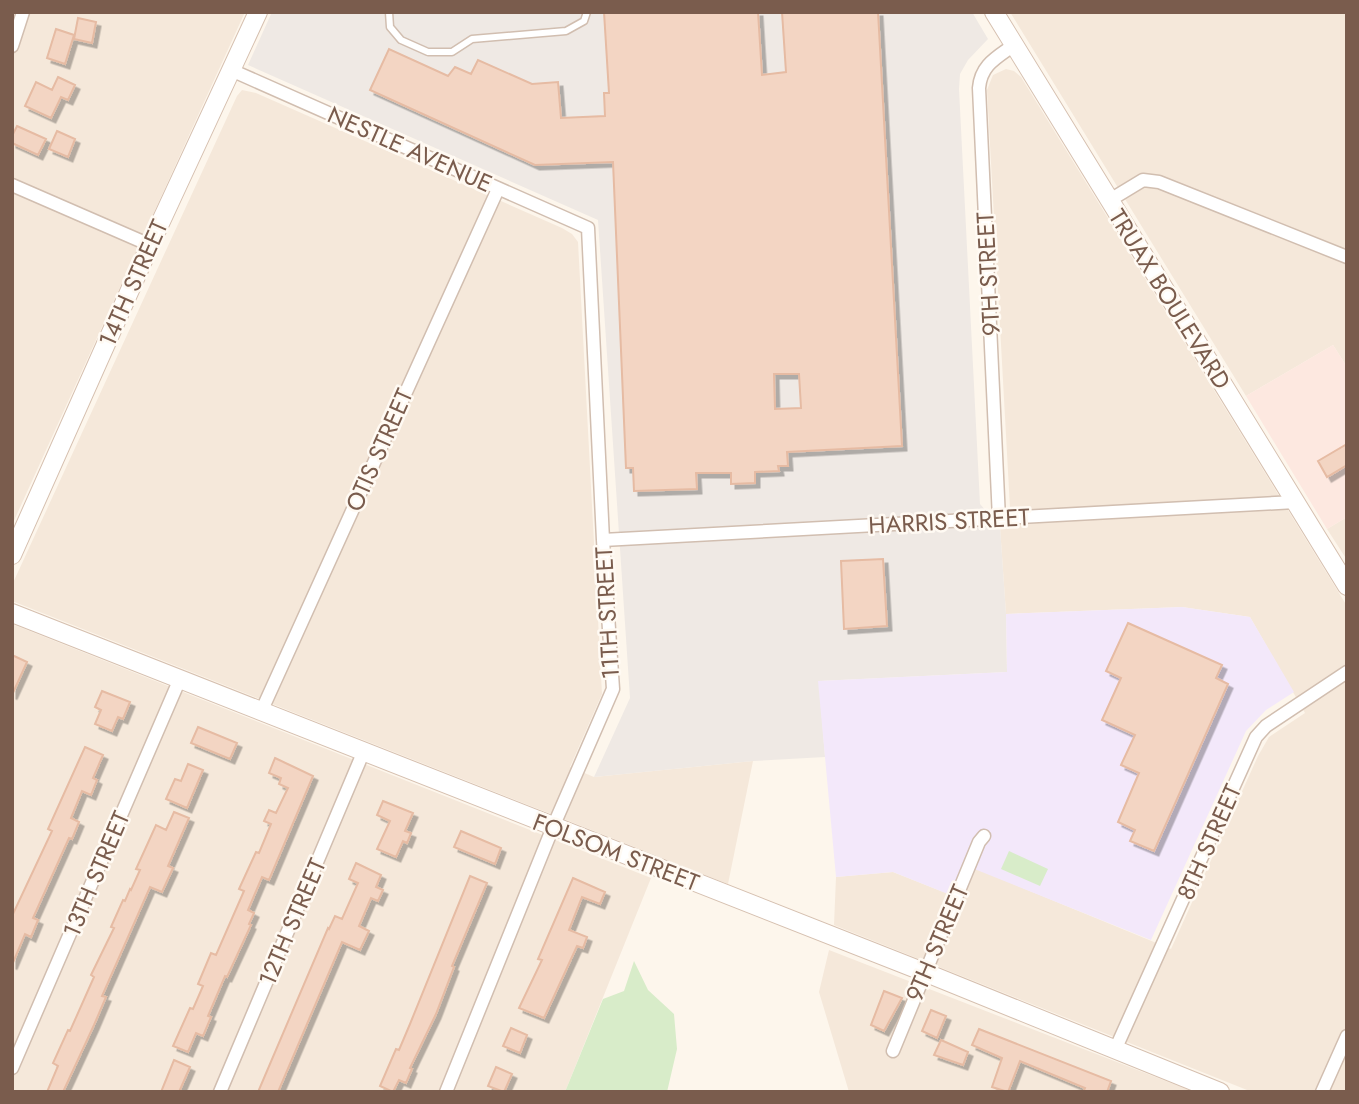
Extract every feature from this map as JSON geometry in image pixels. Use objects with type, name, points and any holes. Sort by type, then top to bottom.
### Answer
[{"type":"street","points":[[12,46],[23,12]]},
{"type":"street","name":"14TH STREET","points":[[12,555],[150,245],[258,12]]},
{"type":"street","name":"TRUAX BOULEVARD","points":[[995,12],[1347,586]]},
{"type":"street","name":"9TH STREET","points":[[999,519],[979,88],[980,75],[988,63],[1014,45]]},
{"type":"street","name":"NESTLE AVENUE","points":[[231,70],[588,228]]},
{"type":"street","points":[[1110,200],[1143,180],[1159,182],[1347,257]]},
{"type":"street","points":[[12,185],[150,245]]},
{"type":"street","name":"OTIS STREET","points":[[261,712],[498,189]]},
{"type":"street","name":"11TH STREET","points":[[446,1092],[553,827],[613,689],[588,228]]},
{"type":"street","name":"HARRIS STREET","points":[[603,540],[1295,502]]},
{"type":"street","name":"FOLSOM STREET","points":[[12,613],[179,681],[924,972],[1220,1092]]},
{"type":"street","name":"8TH STREET","points":[[1115,1050],[1255,737],[1266,726],[1347,672]]},
{"type":"street","name":"13TH STREET","points":[[12,1068],[179,681]]},
{"type":"street","name":"12TH STREET","points":[[220,1092],[363,752]]},
{"type":"street","name":"9TH STREET","points":[[892,1051],[979,842],[984,836]]},
{"type":"street","points":[[1322,1092],[1347,1036]]},
{"type":"lane","points":[[389,12],[390,27],[401,40],[428,52],[452,52],[472,39],[566,31],[584,21],[587,12]]},
{"type":"shaded area","points":[[12,12],[245,12],[12,525]]},
{"type":"shaded area","points":[[272,12],[972,12],[988,39],[968,60],[960,74],[959,89],[980,504],[1000,527],[1007,672],[819,681],[825,757],[753,761],[594,777],[630,698],[598,220],[248,65]]},
{"type":"shaded area","points":[[1010,12],[1347,12],[1347,367],[1333,345],[1246,396]]},
{"type":"shaded area","points":[[1006,69],[1021,77],[1347,606],[1347,1092],[1252,1092],[834,925],[836,877],[893,872],[961,899],[974,868],[1171,949],[1258,756],[1269,737],[1305,713],[1250,617],[1182,607],[1006,614],[1000,527],[1011,526],[987,90],[993,75]]},
{"type":"shaded area","points":[[242,90],[256,93],[562,228],[578,242],[602,694],[570,767],[594,777],[753,761],[728,884],[12,601],[12,585]]},
{"type":"shaded area","points":[[1333,345],[1347,367],[1347,517],[1327,529],[1246,396]]},
{"type":"shaded area","points":[[1347,517],[1347,560],[1327,529]]},
{"type":"shaded area","points":[[1182,607],[1250,617],[1294,692],[1266,710],[1246,731],[1151,940],[967,866],[953,896],[893,872],[836,877],[818,681],[1007,672],[1006,614]]},
{"type":"shaded area","points":[[12,624],[651,878],[565,1092],[12,1092]]},
{"type":"shaded area","points":[[829,950],[1194,1092],[849,1092],[819,992]]},
{"type":"green space","points":[[1009,851],[1048,869],[1040,886],[1001,869]]},
{"type":"green space","points":[[634,961],[648,990],[674,1014],[677,1049],[667,1092],[565,1092],[603,999],[624,991]]},
{"type":"building","points":[[604,12],[758,12],[762,75],[786,72],[782,12],[878,12],[902,446],[787,452],[788,466],[778,466],[779,471],[755,472],[755,483],[731,484],[731,473],[696,473],[697,489],[634,491],[633,468],[626,468],[613,162],[535,165],[370,90],[389,49],[448,76],[455,67],[471,74],[478,60],[532,84],[558,82],[561,118],[605,116],[604,93],[609,93]],"holes":[[[774,374],[799,374],[801,408],[775,409]]]},
{"type":"building","points":[[78,18],[96,22],[92,43],[74,39]]},
{"type":"building","points":[[56,29],[74,35],[65,64],[47,58]]},
{"type":"building","points":[[58,77],[75,85],[68,100],[61,97],[51,118],[25,106],[36,82],[52,90]]},
{"type":"building","points":[[17,126],[46,139],[38,155],[12,143]]},
{"type":"building","points":[[57,131],[75,139],[68,157],[49,149]]},
{"type":"building","points":[[1347,444],[1347,465],[1327,477],[1318,461]]},
{"type":"building","points":[[883,559],[887,626],[844,629],[841,561]]},
{"type":"building","points":[[1128,623],[1222,665],[1216,678],[1228,684],[1154,851],[1130,841],[1135,830],[1118,822],[1139,773],[1121,765],[1135,735],[1102,720],[1121,678],[1106,671]]},
{"type":"building","points":[[12,655],[27,662],[12,695]]},
{"type":"building","points":[[102,691],[130,702],[123,719],[118,717],[112,731],[95,724],[101,710],[95,707]]},
{"type":"building","points":[[198,727],[237,743],[230,759],[191,743]]},
{"type":"building","points":[[85,747],[103,755],[93,778],[97,780],[91,795],[82,791],[71,818],[79,822],[72,839],[69,838],[33,918],[38,920],[31,937],[25,934],[12,965],[12,916],[52,831],[48,829]]},
{"type":"building","points":[[275,758],[313,776],[269,880],[262,877],[248,910],[254,913],[249,924],[251,925],[227,977],[225,976],[208,1016],[211,1017],[203,1036],[196,1033],[188,1052],[173,1046],[203,986],[198,984],[211,953],[216,955],[244,891],[239,889],[271,824],[264,821],[269,810],[276,813],[288,788],[279,784],[281,778],[269,773]]},
{"type":"building","points":[[188,764],[203,770],[187,808],[166,799],[175,779],[181,781]]},
{"type":"building","points":[[383,801],[413,813],[405,831],[411,833],[407,843],[403,841],[396,857],[377,849],[390,821],[377,815]]},
{"type":"building","points":[[174,812],[189,818],[168,866],[173,868],[162,892],[150,887],[102,996],[106,997],[63,1092],[47,1092],[58,1066],[53,1063],[94,977],[91,975],[114,928],[111,927],[123,900],[125,901],[140,870],[136,869],[156,825],[166,830]]},
{"type":"building","points":[[461,831],[501,848],[495,864],[454,847]]},
{"type":"building","points":[[356,863],[381,875],[376,887],[383,890],[378,901],[371,898],[359,926],[369,931],[360,950],[342,942],[278,1092],[258,1092],[328,928],[335,916],[342,919],[358,883],[349,879]]},
{"type":"building","points":[[470,876],[487,883],[406,1083],[399,1080],[393,1092],[380,1086],[396,1049],[399,1050]]},
{"type":"building","points":[[573,878],[605,892],[600,904],[582,897],[569,930],[587,937],[583,948],[577,946],[544,1018],[519,1008],[542,960],[538,959]]},
{"type":"building","points":[[884,991],[902,998],[884,1031],[871,1025]]},
{"type":"building","points":[[931,1010],[946,1016],[937,1038],[922,1031]]},
{"type":"building","points":[[511,1028],[527,1035],[520,1053],[503,1046]]},
{"type":"building","points":[[979,1029],[1111,1081],[1107,1092],[1083,1092],[1085,1088],[1020,1061],[1008,1092],[992,1087],[1002,1058],[972,1045]]},
{"type":"building","points":[[941,1040],[968,1052],[963,1065],[934,1055]]},
{"type":"building","points":[[174,1060],[190,1067],[179,1092],[161,1092]]},
{"type":"building","points":[[496,1067],[512,1074],[504,1092],[488,1086]]}]
